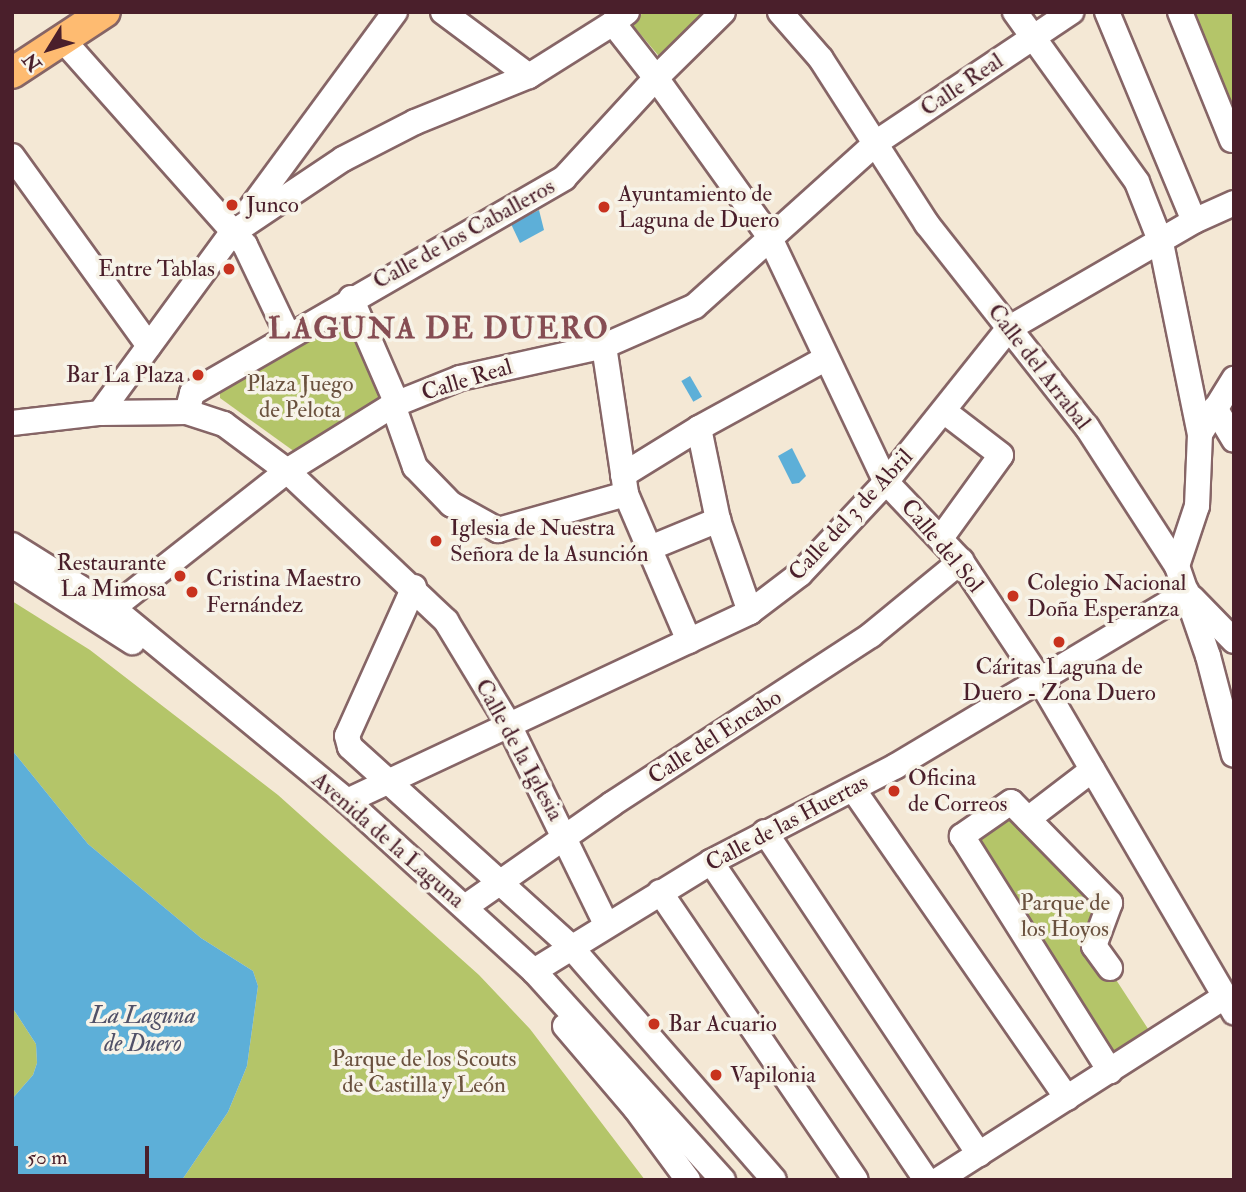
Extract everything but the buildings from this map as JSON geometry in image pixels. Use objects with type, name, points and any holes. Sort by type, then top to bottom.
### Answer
[{"type":"main road","points":[[12,73],[105,12]]},
{"type":"street","points":[[100,413],[231,234],[278,188],[396,12]]},
{"type":"street","points":[[443,12],[529,76]]},
{"type":"street","name":"Calle de los Caballeros","points":[[187,412],[191,393],[351,298],[564,178],[656,78],[723,12]]},
{"type":"street","name":"Calle del Arrabal","points":[[780,12],[821,59],[877,142],[927,224],[1087,427],[1177,566],[1208,656],[1234,755]]},
{"type":"street","points":[[1015,12],[1137,182],[1161,243],[1200,434],[1197,506],[1177,566]]},
{"type":"street","name":"Calle Real","points":[[113,608],[287,471],[395,404],[460,377],[604,346],[695,306],[769,236],[877,142],[1071,12]]},
{"type":"street","points":[[1107,12],[1194,221]]},
{"type":"street","points":[[1180,12],[1232,140]]},
{"type":"street","points":[[278,188],[415,122],[529,76],[620,17]]},
{"type":"street","name":"Calle del Sol","points":[[620,17],[656,78],[769,236],[825,359],[886,482],[961,561],[1040,680],[1229,1005]]},
{"type":"street","points":[[63,40],[231,234],[245,245],[288,335]]},
{"type":"street","points":[[12,156],[149,346]]},
{"type":"street","name":"Calle del 3 de Abril","points":[[347,801],[750,612],[800,574],[886,482],[945,412],[1008,328],[1161,243],[1194,221],[1234,203]]},
{"type":"street","points":[[351,298],[395,404],[415,467],[451,504],[498,530],[624,485],[699,428],[825,359]]},
{"type":"street","points":[[604,346],[624,485],[689,641]]},
{"type":"street","points":[[1200,434],[1234,379]]},
{"type":"street","points":[[1215,408],[1234,440]]},
{"type":"street","name":"Calle de la Iglesia","points":[[12,423],[100,413],[187,412],[224,424],[287,471],[415,587],[446,621],[509,725],[566,836],[606,924]]},
{"type":"street","points":[[941,538],[1001,455],[945,412]]},
{"type":"street","points":[[699,428],[718,520],[750,612]]},
{"type":"street","points":[[650,548],[718,520]]},
{"type":"street","name":"Avenida de la Laguna","points":[[12,545],[113,608],[347,801],[534,971],[584,1023],[723,1180]]},
{"type":"street","name":"Calle del Encabo","points":[[465,907],[566,836],[871,635],[961,561]]},
{"type":"street","name":"Avenida de la Laguna","points":[[12,565],[136,645],[429,894],[551,1011],[635,1108],[688,1180]]},
{"type":"street","name":"Avenida de la Laguna","points":[[415,587],[347,736],[350,747],[385,783],[570,946],[774,1180]]},
{"type":"street","points":[[1187,593],[1234,641]]},
{"type":"street","name":"Calle de las Huertas","points":[[534,971],[570,946],[711,862],[853,789],[1187,593]]},
{"type":"street","points":[[1208,656],[1234,648]]},
{"type":"street","points":[[1028,819],[1092,770]]},
{"type":"street","points":[[853,789],[1067,1098]]},
{"type":"street","points":[[1110,968],[1094,946],[1110,903],[1012,802],[962,836],[1110,1070]]},
{"type":"street","points":[[765,832],[979,1154]]},
{"type":"street","points":[[711,862],[926,1180]]},
{"type":"street","points":[[660,892],[856,1180]]},
{"type":"street","points":[[584,1023],[614,996]]},
{"type":"street","points":[[938,1180],[1110,1070],[1229,1005]]},
{"type":"green space","points":[[644,12],[712,12],[663,61],[631,23]]},
{"type":"green space","points":[[1188,12],[1234,12],[1234,118]]},
{"type":"green space","name":"Plaza Juego de Pelota","points":[[350,316],[385,399],[295,452],[220,398],[220,387]]},
{"type":"green space","name":"Parque de los Scouts de Castilla y León","points":[[12,601],[90,650],[278,795],[479,975],[530,1029],[645,1180],[182,1180],[228,1112],[247,1066],[258,986],[253,971],[201,938],[88,844],[12,750]]},
{"type":"green space","name":"Parque de los Hoyos","points":[[1011,802],[1108,907],[1094,946],[1156,1041],[1115,1068],[969,831]]},
{"type":"green space","points":[[12,1007],[36,1044],[37,1063],[33,1075],[12,1099]]},
{"type":"water","points":[[539,210],[544,230],[520,243],[511,224]]},
{"type":"water","points":[[690,376],[702,397],[693,402],[681,381]]},
{"type":"water","points":[[792,448],[806,476],[799,483],[792,484],[778,456]]},
{"type":"water","name":"La Laguna de Duero","points":[[12,750],[88,844],[201,938],[253,971],[258,986],[247,1066],[228,1112],[182,1180],[12,1180],[12,1099],[33,1075],[37,1063],[36,1044],[12,1007]]},
{"type":"place","name":"Junco","points":[[232,205]]},
{"type":"place","name":"Ayuntamiento de Laguna de Duero","points":[[604,207]]},
{"type":"place","name":"Entre Tablas","points":[[229,269]]},
{"type":"place","name":"Bar La Plaza","points":[[198,375]]},
{"type":"place","name":"Iglesia de Nuestra Señora de la Asunción","points":[[436,541]]},
{"type":"place","name":"Restaurante La Mimosa","points":[[180,576]]},
{"type":"place","name":"Cristina Maestro Fernández","points":[[192,592]]},
{"type":"place","name":"Colegio Nacional Doña Esperanza","points":[[1013,596]]},
{"type":"place","name":"Cáritas Laguna de Duero - Zona Duero","points":[[1059,642]]},
{"type":"place","name":"Oficina de Correos","points":[[894,791]]},
{"type":"place","name":"Bar Acuario","points":[[654,1024]]},
{"type":"place","name":"Vapilonia","points":[[716,1075]]},
{"type":"district","name":"LAGUNA DE DUERO","points":[[439,329]]}]
